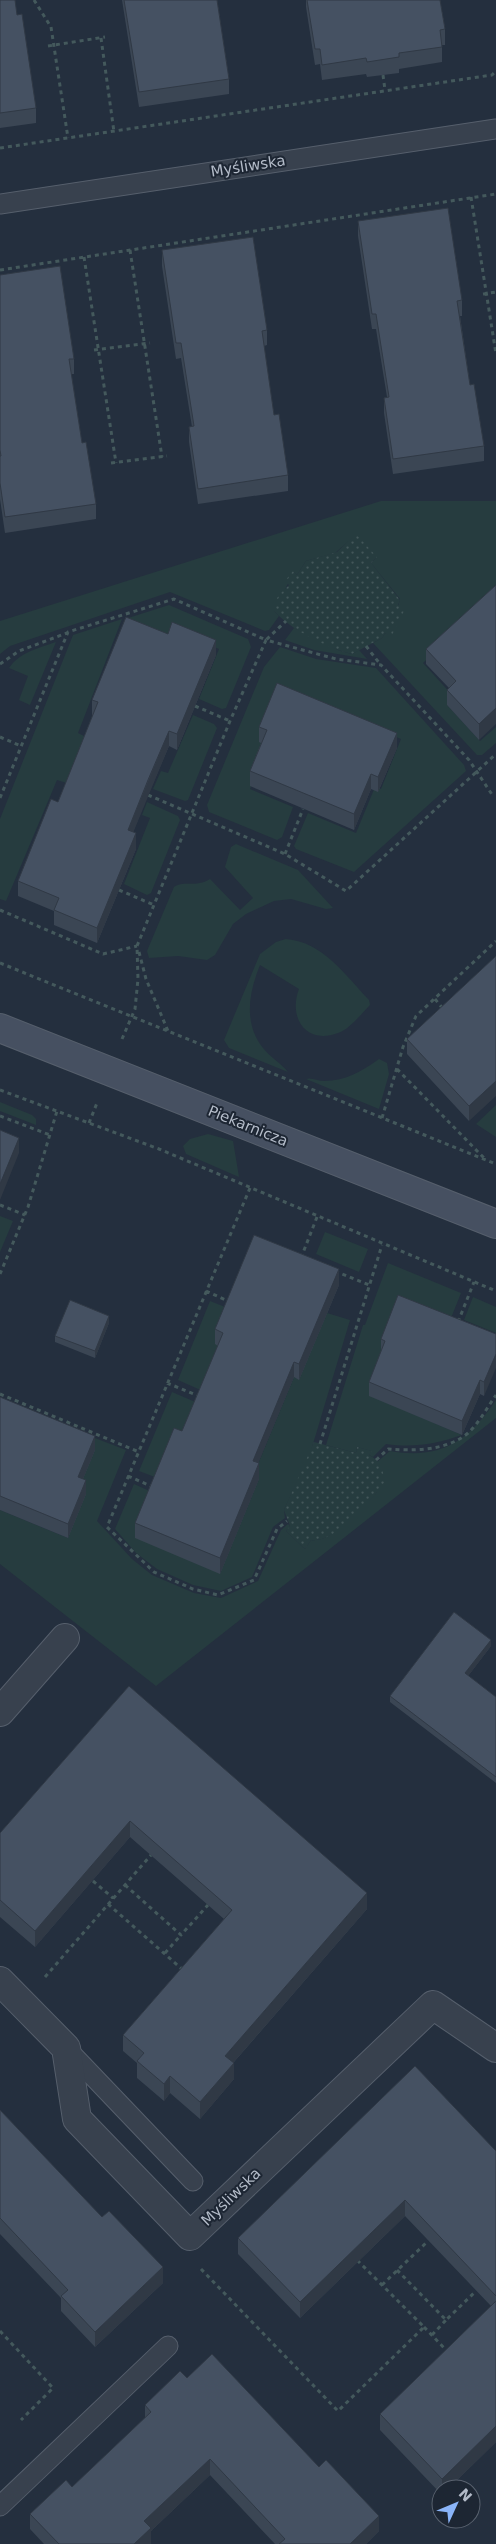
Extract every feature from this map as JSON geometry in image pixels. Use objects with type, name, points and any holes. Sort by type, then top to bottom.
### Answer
[{"type":"street","name":"Piekarnicza","points":[[0,1028],[496,1224]]},
{"type":"street","points":[[0,1712],[65,1638]]},
{"type":"street","points":[[0,1981],[66,2048]]},
{"type":"street","name":"Myśliwska","points":[[66,2048],[77,2119],[190,2236],[433,2005],[496,2048]]},
{"type":"lane","name":"Myśliwska","points":[[0,204],[496,129]]},
{"type":"lane","points":[[66,2048],[192,2181]]},
{"type":"lane","points":[[0,2506],[168,2346]]},
{"type":"path","points":[[34,0],[51,27],[68,138]]},
{"type":"path","points":[[48,46],[103,37],[114,132]]},
{"type":"path","points":[[0,148],[492,75],[496,71]]},
{"type":"path","points":[[382,75],[385,90]]},
{"type":"path","points":[[0,270],[496,194]]},
{"type":"path","points":[[471,197],[484,293],[496,354]]},
{"type":"path","points":[[130,250],[162,457]]},
{"type":"path","points":[[84,257],[113,463],[167,456]]},
{"type":"path","points":[[484,293],[496,292]]},
{"type":"path","points":[[96,350],[150,343]]},
{"type":"path","points":[[0,664],[19,651],[68,632],[174,599],[266,640],[336,659],[381,665]]},
{"type":"path","points":[[135,1009],[138,979],[137,946],[230,721],[266,640],[286,622]]},
{"type":"path","points":[[0,798],[68,632]]},
{"type":"path","points":[[366,646],[381,665],[469,760],[493,796]]},
{"type":"path","points":[[195,706],[230,721]]},
{"type":"path","points":[[0,736],[21,746]]},
{"type":"path","points":[[148,796],[285,854],[346,892],[496,754]]},
{"type":"path","points":[[285,854],[303,809]]},
{"type":"path","points":[[119,890],[154,905]]},
{"type":"path","points":[[0,910],[103,954],[137,946]]},
{"type":"path","points":[[382,1118],[416,1016],[496,941]]},
{"type":"path","points":[[137,946],[146,979],[168,1031]]},
{"type":"path","points":[[0,963],[496,1164]]},
{"type":"path","points":[[435,999],[449,1015]]},
{"type":"path","points":[[397,1069],[486,1160]]},
{"type":"path","points":[[0,1090],[159,1149],[382,1245],[496,1291]]},
{"type":"path","points":[[0,1274],[24,1215],[57,1111]]},
{"type":"path","points":[[0,1116],[50,1135]]},
{"type":"path","points":[[250,1188],[107,1527],[154,1572],[192,1589],[218,1595],[254,1580],[276,1529],[287,1521]]},
{"type":"path","points":[[0,1205],[24,1215]]},
{"type":"path","points":[[309,1261],[300,1257],[316,1217]]},
{"type":"path","points":[[320,1444],[382,1245]]},
{"type":"path","points":[[326,1268],[369,1285]]},
{"type":"path","points":[[456,1326],[474,1282]]},
{"type":"path","points":[[206,1291],[232,1302]]},
{"type":"path","points":[[458,1321],[466,1324]]},
{"type":"path","points":[[167,1383],[203,1398]]},
{"type":"path","points":[[0,1394],[139,1452]]},
{"type":"path","points":[[376,1460],[388,1449],[409,1450],[435,1447],[467,1434],[496,1395]]},
{"type":"path","points":[[128,1476],[156,1488]]},
{"type":"path","points":[[40,1978],[45,1977],[151,1855]]},
{"type":"path","points":[[93,1880],[113,1898]]},
{"type":"path","points":[[125,1885],[181,1935]]},
{"type":"path","points":[[108,1904],[189,1976]]},
{"type":"path","points":[[165,1953],[208,1905]]},
{"type":"path","points":[[382,2285],[428,2240]]},
{"type":"path","points":[[358,2261],[454,2358]]},
{"type":"path","points":[[397,2270],[446,2320]]},
{"type":"path","points":[[432,2335],[476,2291]]},
{"type":"path","points":[[357,2394],[424,2327]]},
{"type":"path","points":[[0,2331],[53,2388],[21,2420]]},
{"type":"green space","points":[[381,501],[496,501],[496,593],[423,663],[454,697],[447,705],[480,741],[496,727],[496,743],[482,755],[477,755],[373,643],[382,638],[385,633],[391,636],[400,599],[371,563],[376,558],[356,535],[335,553],[306,561],[297,575],[294,572],[274,611],[279,616],[269,630],[265,631],[170,592],[10,646],[0,654],[0,621]]},
{"type":"green space","points":[[356,534],[377,557],[371,563],[400,600],[398,605],[405,609],[391,637],[385,633],[382,638],[352,654],[331,647],[300,632],[274,611],[274,607],[276,599],[289,585],[285,581],[293,571],[297,575],[306,561],[337,552]]},
{"type":"green space","points":[[169,605],[248,639],[251,647],[226,708],[222,709],[199,699],[219,649],[175,630],[171,638],[125,619]]},
{"type":"green space","points":[[122,619],[78,733],[88,738],[70,784],[57,780],[6,901],[0,899],[0,819],[73,635]]},
{"type":"green space","points":[[294,628],[338,650],[352,654],[359,650],[367,659],[314,650],[285,640]]},
{"type":"green space","points":[[56,642],[30,705],[19,700],[28,676],[9,668],[24,654]]},
{"type":"green space","points":[[280,647],[316,659],[376,668],[464,765],[466,771],[354,872],[296,849],[294,846],[308,813],[356,833],[375,787],[381,789],[401,739],[284,689],[270,744],[250,789],[293,807],[282,837],[277,840],[209,812],[207,805],[264,667]]},
{"type":"green space","points":[[193,715],[214,724],[217,728],[188,800],[185,801],[153,789],[161,771],[168,773]]},
{"type":"green space","points":[[147,802],[178,816],[180,820],[151,893],[147,895],[124,884],[150,818],[142,815]]},
{"type":"green space","points":[[236,844],[298,870],[333,908],[326,909],[291,899],[274,901],[246,914],[233,924],[215,955],[207,960],[178,956],[149,958],[147,951],[174,887],[181,884],[205,882],[210,879],[240,910],[253,898],[225,867],[231,847]]},
{"type":"green space","points":[[286,939],[299,941],[322,953],[351,980],[369,1000],[370,1005],[351,1025],[342,1031],[327,1036],[317,1035],[309,1032],[298,1019],[296,1000],[299,989],[260,965],[253,986],[250,1018],[257,1038],[263,1048],[288,1072],[229,1048],[224,1040],[260,954],[276,942]]},
{"type":"green space","points":[[379,1059],[387,1063],[389,1074],[379,1109],[306,1079],[332,1081],[347,1077]]},
{"type":"green space","points":[[0,1102],[32,1115],[36,1119],[36,1125],[0,1111]]},
{"type":"green space","points":[[496,1105],[496,1137],[476,1124]]},
{"type":"green space","points":[[208,1134],[233,1141],[239,1177],[186,1154],[183,1146],[190,1139]]},
{"type":"green space","points":[[0,1216],[13,1221],[0,1252]]},
{"type":"green space","points":[[325,1232],[368,1249],[359,1272],[316,1254]]},
{"type":"green space","points":[[388,1263],[461,1293],[447,1328],[369,1395],[462,1435],[425,1444],[406,1446],[386,1444],[373,1457],[369,1455],[371,1451],[357,1447],[356,1453],[326,1445],[363,1325],[365,1325]]},
{"type":"green space","points":[[473,1297],[496,1307],[496,1333],[464,1320]]},
{"type":"green space","points":[[210,1301],[230,1309],[223,1348],[205,1392],[178,1380]]},
{"type":"green space","points":[[327,1313],[350,1320],[310,1454],[284,1510],[285,1518],[273,1527],[252,1577],[221,1591],[193,1585],[157,1569],[136,1553],[115,1529],[134,1484],[154,1493],[220,1573],[259,1479],[253,1476],[294,1377],[299,1379]]},
{"type":"green space","points":[[172,1392],[200,1404],[160,1479],[139,1471]]},
{"type":"green space","points":[[496,1400],[496,1418],[156,1686],[0,1564],[0,1510],[68,1538],[56,1423],[126,1450],[97,1521],[132,1559],[152,1575],[194,1593],[221,1598],[258,1581],[281,1530],[288,1524],[290,1526],[286,1531],[305,1549],[311,1540],[328,1536],[347,1523],[377,1492],[377,1462],[390,1451],[424,1453],[439,1450],[452,1444],[464,1437],[475,1427]]},
{"type":"green space","points":[[314,1442],[356,1453],[357,1447],[372,1451],[369,1455],[381,1466],[384,1483],[352,1520],[331,1535],[311,1540],[305,1549],[286,1531],[290,1526],[284,1510]]},
{"type":"building","points":[[0,0],[15,0],[17,15],[22,14],[36,108],[0,113]]},
{"type":"building","points":[[124,0],[217,0],[229,79],[139,92]]},
{"type":"building","points":[[307,0],[440,0],[445,29],[440,30],[442,47],[399,53],[399,57],[367,62],[366,58],[322,65],[320,49],[315,49]]},
{"type":"building","points":[[448,208],[462,300],[457,301],[470,385],[474,384],[484,446],[393,459],[384,398],[389,397],[376,314],[372,314],[358,221]]},
{"type":"building","points":[[253,237],[267,330],[262,331],[274,415],[279,414],[288,475],[198,489],[189,427],[194,426],[181,343],[176,343],[162,250]]},
{"type":"building","points":[[60,266],[74,359],[69,359],[82,443],[86,442],[96,504],[5,517],[0,483],[0,275]]},
{"type":"building","points":[[496,585],[496,708],[479,724],[447,690],[456,681],[426,649]]},
{"type":"building","points":[[126,617],[168,634],[172,622],[216,640],[177,734],[169,731],[148,780],[128,830],[136,833],[97,928],[54,910],[59,898],[18,881],[51,799],[58,802],[98,702],[92,700]]},
{"type":"building","points":[[277,683],[397,733],[378,777],[371,774],[354,814],[250,771],[267,730],[259,727]]},
{"type":"building","points":[[496,956],[496,1081],[469,1106],[407,1039]]},
{"type":"building","points":[[0,1130],[19,1138],[0,1184]]},
{"type":"building","points":[[254,1235],[339,1269],[299,1364],[294,1362],[253,1461],[259,1463],[220,1558],[135,1523],[174,1428],[182,1431],[223,1333],[215,1329]]},
{"type":"building","points":[[398,1295],[496,1334],[496,1354],[484,1382],[480,1380],[462,1421],[369,1382],[385,1341],[381,1339]]},
{"type":"building","points":[[70,1300],[109,1316],[95,1351],[55,1336]]},
{"type":"building","points":[[0,1397],[95,1436],[78,1477],[86,1480],[68,1524],[0,1496]]},
{"type":"building","points":[[454,1612],[491,1640],[465,1673],[496,1697],[496,1777],[390,1696]]},
{"type":"building","points":[[129,1686],[367,1893],[225,2056],[234,2063],[200,2102],[170,2076],[164,2084],[137,2061],[144,2053],[123,2035],[232,1910],[130,1821],[35,1931],[0,1900],[0,1833]]},
{"type":"building","points":[[415,2066],[496,2151],[496,2296],[405,2200],[300,2302],[238,2238]]},
{"type":"building","points":[[0,2110],[102,2217],[109,2211],[163,2267],[95,2332],[61,2296],[68,2290],[0,2218]]},
{"type":"building","points":[[496,2301],[496,2426],[442,2479],[380,2414]]},
{"type":"building","points":[[212,2354],[319,2467],[326,2460],[379,2516],[350,2544],[279,2544],[285,2539],[210,2459],[144,2521],[151,2528],[134,2544],[59,2544],[30,2514],[66,2480],[72,2487],[151,2412],[145,2405],[180,2371],[187,2378]]}]
